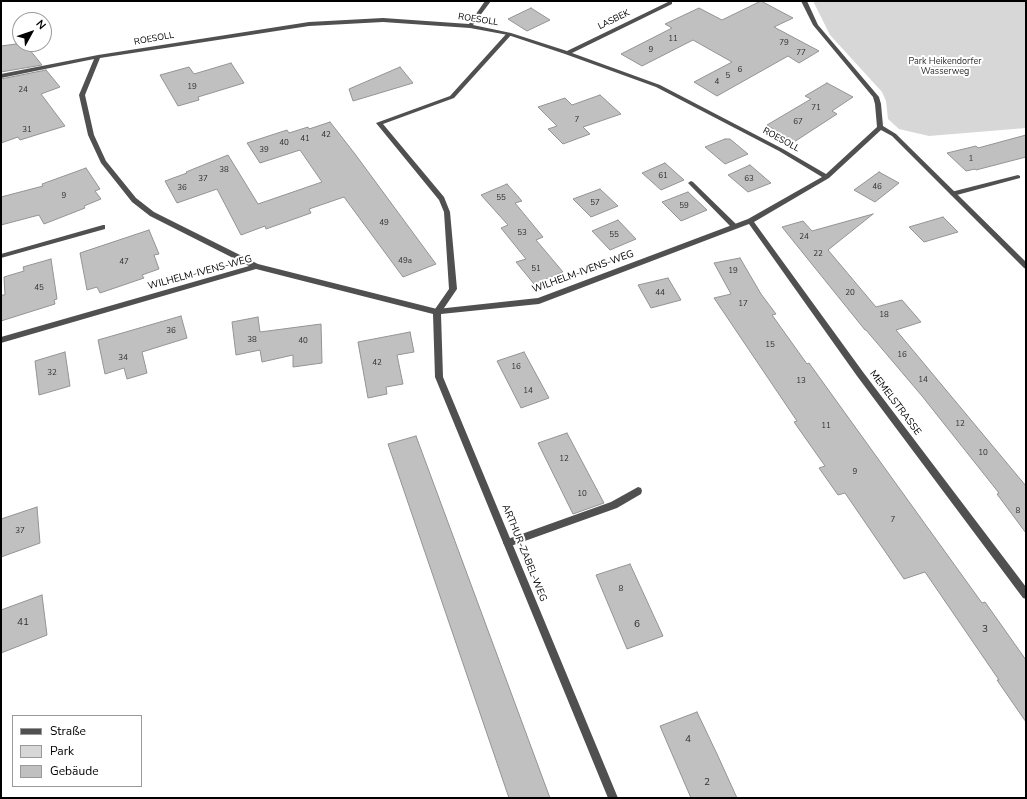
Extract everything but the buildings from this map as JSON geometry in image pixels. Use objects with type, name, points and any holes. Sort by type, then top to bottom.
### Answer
[{"type":"street","points":[[470,26],[488,1]]},
{"type":"street","points":[[804,1],[816,25],[876,96],[880,127],[894,135],[1026,266]]},
{"type":"street","name":"LASBEK","points":[[567,53],[670,3]]},
{"type":"street","name":"ROESOLL","points":[[1,76],[245,32],[309,24],[383,20],[470,26],[509,34],[567,53],[652,84],[688,101],[781,150],[827,177]]},
{"type":"street","points":[[437,312],[453,289],[447,212],[442,199],[379,123],[452,97],[509,34]]},
{"type":"street","points":[[98,58],[82,96],[91,135],[103,162],[134,200],[152,214],[256,266]]},
{"type":"street","name":"WILHELM-IVENS-WEG","points":[[1,340],[256,266],[437,312],[539,301],[750,221],[827,177],[880,127]]},
{"type":"street","points":[[953,194],[1018,177]]},
{"type":"street","points":[[691,183],[734,226]]},
{"type":"street","name":"MEMELSTRASSE","points":[[750,221],[860,374],[1026,595]]},
{"type":"street","points":[[1,256],[103,227]]},
{"type":"street","name":"ARTHUR-ZABEL-WEG","points":[[437,312],[439,378],[613,798]]},
{"type":"street","points":[[508,543],[614,505],[638,491]]},
{"type":"green space","name":"Park Heikendorfer Wasserweg","points":[[813,1],[1026,1],[1026,128],[929,136],[899,129],[888,119],[886,101],[882,92],[830,35]]}]
